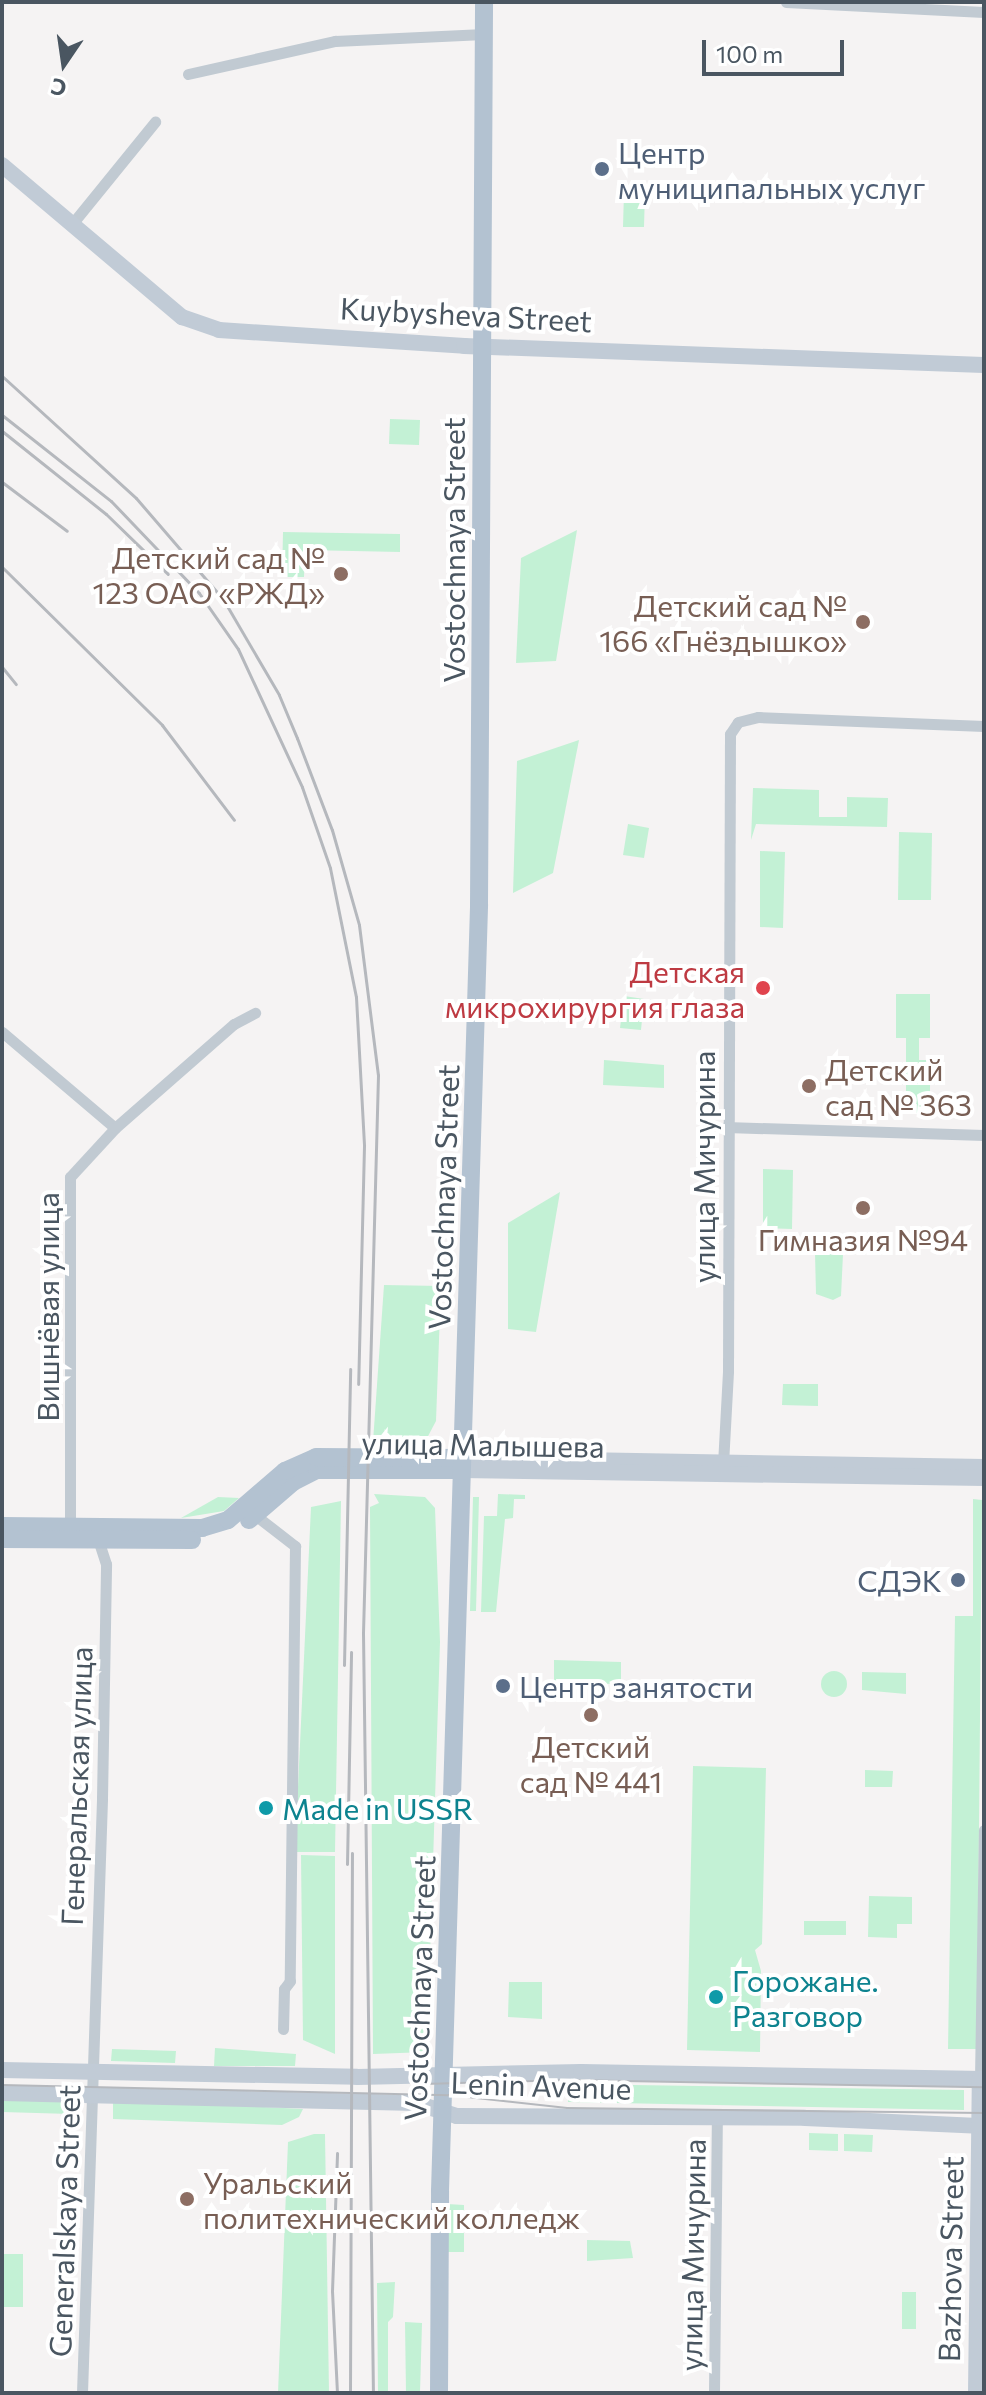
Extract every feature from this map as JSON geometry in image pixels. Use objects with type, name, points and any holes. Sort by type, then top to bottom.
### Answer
[{"type":"main road","name":"Vostochnaya Street","points":[[439,2393],[443,2073],[479,921],[484,2]]},
{"type":"main road","name":"Kuybysheva Street","points":[[2,165],[196,324],[484,346],[984,365]]},
{"type":"main road","name":"улица Малышева","points":[[2,1539],[76,1532],[171,1530],[216,1524],[236,1515],[285,1471],[316,1457],[461,1464],[984,1478]]},
{"type":"main road","points":[[461,1464],[984,1467]]},
{"type":"main road","name":"улица Малышева","points":[[76,1532],[102,1542],[208,1539],[236,1529],[293,1482],[317,1470],[461,1464]]},
{"type":"main road","points":[[2,1526],[76,1532]]},
{"type":"main road","name":"Lenin Avenue","points":[[2,2070],[357,2077],[443,2073],[982,2079]]},
{"type":"main road","name":"Bazhova Street","points":[[976,2393],[982,2079]]},
{"type":"main road","name":"Lenin Avenue","points":[[2,2093],[416,2103],[443,2113],[717,2117],[982,2126]]},
{"type":"street","points":[[786,2],[984,12]]},
{"type":"street","points":[[188,74],[335,41],[484,34]]},
{"type":"street","points":[[72,224],[155,122]]},
{"type":"street","name":"улица Мичурина","points":[[723,1464],[728,1371],[726,1127],[733,726],[758,717],[984,726]]},
{"type":"street","name":"Вишнёвая улица","points":[[76,1532],[68,1188],[77,1166],[115,1128],[234,1024],[255,1013]]},
{"type":"street","points":[[2,1032],[115,1128]]},
{"type":"street","points":[[726,1127],[984,1135]]},
{"type":"street","points":[[255,1515],[295,1546],[290,1981],[284,1989],[283,2029]]},
{"type":"street","name":"Генеральская улица","points":[[93,2072],[102,1542]]},
{"type":"street","points":[[982,2079],[984,1830]]},
{"type":"street","name":"Generalskaya Street","points":[[82,2393],[93,2072]]},
{"type":"street","name":"улица Мичурина","points":[[714,2393],[717,2117]]},
{"type":"green space","points":[[624,192],[645,192],[644,227],[623,227]]},
{"type":"green space","points":[[390,419],[420,420],[419,445],[389,444]]},
{"type":"green space","points":[[577,530],[556,661],[516,663],[521,558]]},
{"type":"green space","points":[[283,532],[400,534],[400,552],[305,550],[304,577],[282,577]]},
{"type":"green space","points":[[579,740],[553,873],[513,893],[517,761]]},
{"type":"green space","points":[[753,788],[819,790],[819,817],[847,817],[847,797],[888,798],[887,827],[756,824],[751,840]]},
{"type":"green space","points":[[628,824],[649,828],[644,858],[623,855]]},
{"type":"green space","points":[[899,832],[932,833],[931,900],[898,900]]},
{"type":"green space","points":[[760,851],[785,852],[783,928],[760,927]]},
{"type":"green space","points":[[896,994],[930,994],[930,1038],[919,1038],[919,1060],[930,1060],[930,1113],[906,1113],[906,1038],[896,1038]]},
{"type":"green space","points":[[624,996],[644,999],[641,1030],[620,1028]]},
{"type":"green space","points":[[604,1060],[664,1065],[664,1088],[603,1085]]},
{"type":"green space","points":[[763,1169],[793,1170],[792,1229],[763,1228]]},
{"type":"green space","points":[[560,1192],[536,1332],[508,1329],[508,1223]]},
{"type":"green space","points":[[823,1244],[835,1244],[843,1254],[841,1296],[833,1300],[816,1294],[815,1253]]},
{"type":"green space","points":[[384,1285],[441,1286],[436,1421],[426,1440],[373,1442]]},
{"type":"green space","points":[[783,1384],[818,1384],[818,1406],[782,1405]]},
{"type":"green space","points":[[374,1494],[425,1497],[435,1508],[440,1642],[427,2052],[373,2054],[370,1507],[379,1503]]},
{"type":"green space","points":[[498,1494],[525,1495],[525,1499],[514,1499],[513,1518],[505,1519],[496,1612],[481,1612],[484,1516],[497,1516]]},
{"type":"green space","points":[[218,1497],[239,1498],[224,1511],[181,1518]]},
{"type":"green space","points":[[473,1497],[479,1497],[476,1611],[470,1611]]},
{"type":"green space","points":[[973,1499],[982,1500],[977,2049],[948,2049],[955,1616],[973,1616]]},
{"type":"green space","points":[[341,1501],[335,1852],[295,1852],[311,1507]]},
{"type":"green space","points":[[554,1660],[621,1662],[621,1684],[554,1683]]},
{"type":"green space","points":[[834,1671],[843,1675],[847,1684],[843,1693],[834,1697],[825,1693],[821,1684],[825,1675]]},
{"type":"green space","points":[[862,1672],[906,1673],[906,1694],[862,1690]]},
{"type":"green space","points":[[693,1766],[766,1768],[762,1944],[755,1950],[761,1971],[760,2052],[687,2050]]},
{"type":"green space","points":[[865,1770],[893,1771],[892,1787],[865,1787]]},
{"type":"green space","points":[[301,1855],[335,1856],[335,2054],[303,2040]]},
{"type":"green space","points":[[869,1896],[912,1897],[912,1924],[897,1924],[897,1938],[868,1937]]},
{"type":"green space","points":[[804,1921],[846,1921],[846,1935],[804,1935]]},
{"type":"green space","points":[[509,1982],[542,1982],[542,2019],[508,2017]]},
{"type":"green space","points":[[215,2048],[296,2054],[295,2066],[214,2066]]},
{"type":"green space","points":[[112,2049],[176,2051],[175,2063],[111,2061]]},
{"type":"green space","points":[[568,2084],[964,2090],[964,2110],[568,2102]]},
{"type":"green space","points":[[2,2097],[71,2099],[71,2114],[2,2112]]},
{"type":"green space","points":[[113,2099],[303,2109],[299,2117],[282,2125],[113,2119]]},
{"type":"green space","points":[[809,2133],[838,2134],[838,2151],[809,2150]]},
{"type":"green space","points":[[325,2134],[329,2393],[278,2393],[288,2142]]},
{"type":"green space","points":[[844,2134],[873,2135],[872,2152],[844,2151]]},
{"type":"green space","points":[[447,2204],[464,2205],[464,2252],[447,2252]]},
{"type":"green space","points":[[587,2240],[630,2241],[633,2258],[587,2261]]},
{"type":"green space","points":[[2,2254],[23,2254],[23,2307],[2,2307]]},
{"type":"green space","points":[[395,2282],[393,2317],[388,2322],[388,2393],[378,2393],[377,2283]]},
{"type":"green space","points":[[902,2292],[916,2292],[916,2329],[902,2329]]},
{"type":"green space","points":[[405,2322],[422,2323],[420,2393],[406,2393]]},
{"type":"tram line","points":[[424,2084],[568,2080],[984,2087]]},
{"type":"tram line","points":[[2,2085],[449,2095],[567,2108],[984,2113]]},
{"type":"railway","points":[[2,376],[136,498],[223,599],[279,695],[297,738],[332,830],[359,925],[378,1075],[363,1633],[373,2393]]},
{"type":"railway","points":[[2,415],[111,501],[199,593],[238,649],[302,787],[330,868],[356,997],[364,1146],[358,1384]]},
{"type":"railway","points":[[2,431],[106,514],[168,574]]},
{"type":"railway","points":[[2,482],[67,531]]},
{"type":"railway","points":[[2,567],[162,725],[234,820]]},
{"type":"railway","points":[[2,667],[16,684]]},
{"type":"railway","points":[[344,1665],[350,1369]]},
{"type":"railway","points":[[347,1864],[351,1652]]},
{"type":"railway","points":[[350,2393],[352,1853]]},
{"type":"railway","points":[[337,2153],[332,2291],[337,2393]]},
{"type":"place","name":"Центр муниципальных услуг","points":[[602,169]]},
{"type":"place","name":"Детский сад № 123 ОАО «РЖД»","points":[[341,574]]},
{"type":"place","name":"Детский сад № 166 «Гнёздышко»","points":[[863,622]]},
{"type":"place","name":"Детская микрохирургия глаза","points":[[763,988]]},
{"type":"place","name":"Детский сад № 363","points":[[809,1086]]},
{"type":"place","name":"Гимназия №94","points":[[863,1208]]},
{"type":"place","name":"СДЭК","points":[[958,1580]]},
{"type":"place","name":"Центр занятости","points":[[503,1686]]},
{"type":"place","name":"Детский сад № 441","points":[[591,1715]]},
{"type":"place","name":"Made in USSR","points":[[266,1808]]},
{"type":"place","name":"Горожане. Разговор","points":[[716,1997]]},
{"type":"place","name":"Уральский политехнический колледж","points":[[187,2199]]}]
